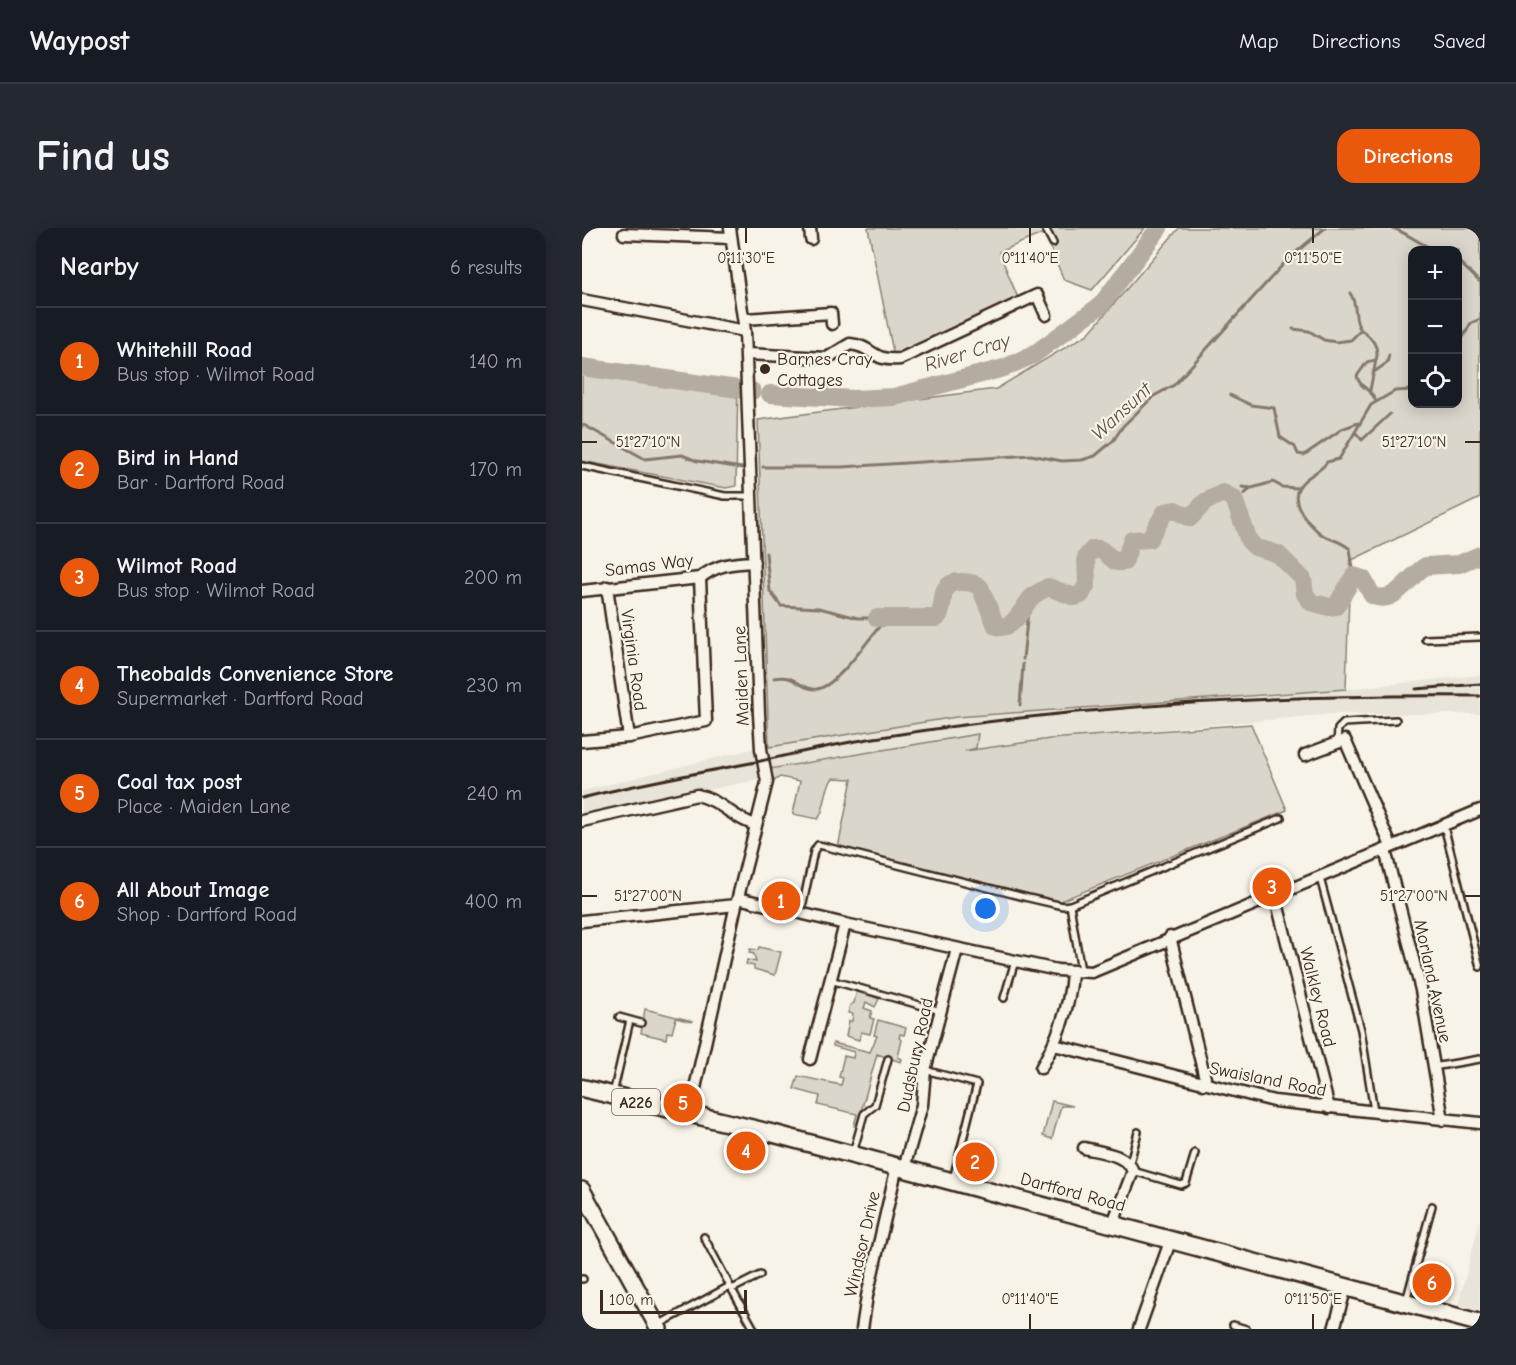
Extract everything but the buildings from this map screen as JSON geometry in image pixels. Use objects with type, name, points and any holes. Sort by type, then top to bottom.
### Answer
[{"type":"main road","name":"Dartford Road","points":[[583,1088],[901,1167],[1480,1323]]},
{"type":"main road","points":[[582,1190],[586,1209],[658,1327]]},
{"type":"street","points":[[624,234],[730,233]]},
{"type":"street","name":"Maiden Lane","points":[[689,1115],[737,901],[767,782],[761,749],[746,331],[730,233]]},
{"type":"street","points":[[747,354],[814,358],[834,355],[840,348],[850,344],[864,346],[880,359],[900,360],[1037,295],[1046,315]]},
{"type":"street","points":[[582,300],[746,331]]},
{"type":"street","points":[[745,319],[834,316]]},
{"type":"street","name":"Samas Way","points":[[582,591],[700,578],[712,569],[729,564],[754,562]]},
{"type":"street","points":[[582,741],[628,737],[706,721],[700,578]]},
{"type":"street","name":"Virginia Road","points":[[607,587],[628,737]]},
{"type":"street","name":"Morland Avenue","points":[[1337,743],[1345,740],[1388,848],[1421,990],[1443,1120]]},
{"type":"street","points":[[1305,755],[1337,743]]},
{"type":"street","points":[[582,820],[697,795],[712,798],[734,816],[756,825]]},
{"type":"street","points":[[582,921],[737,901],[1015,961],[1076,972],[1092,972],[1170,937],[1480,810]]},
{"type":"street","name":"Walkley Road","points":[[1275,895],[1329,1108]]},
{"type":"street","points":[[810,1059],[845,924]]},
{"type":"street","points":[[1170,937],[1205,1078],[1203,1084]]},
{"type":"street","name":"Dudsbury Road","points":[[901,1167],[922,1105],[925,1070],[957,949]]},
{"type":"street","points":[[1041,1068],[1054,1045],[1076,972]]},
{"type":"street","name":"Swaisland Road","points":[[1054,1045],[1274,1101],[1480,1123]]},
{"type":"street","points":[[1083,1148],[1131,1167],[1113,1223]]},
{"type":"street","name":"Windsor Drive","points":[[862,1329],[867,1296],[901,1167]]},
{"type":"street","points":[[1139,1329],[1171,1239]]},
{"type":"street","points":[[1334,1329],[1346,1287]]},
{"type":"lane","points":[[1045,228],[1053,243]]},
{"type":"lane","points":[[582,466],[725,496],[753,496]]},
{"type":"lane","points":[[1425,639],[1480,637]]},
{"type":"lane","points":[[1337,743],[1338,729],[1344,723],[1396,720]]},
{"type":"lane","points":[[801,913],[814,851],[818,845],[1024,897],[1070,905],[1281,818]]},
{"type":"lane","points":[[1443,825],[1480,967]]},
{"type":"lane","points":[[1320,876],[1361,1030],[1375,1112]]},
{"type":"lane","points":[[1070,905],[1076,972]]},
{"type":"lane","points":[[1004,998],[1015,961]]},
{"type":"lane","points":[[830,980],[941,1011]]},
{"type":"lane","points":[[619,1017],[641,1023]]},
{"type":"lane","points":[[613,1096],[630,1020]]},
{"type":"lane","points":[[852,1155],[863,1116],[875,1107],[888,1059]]},
{"type":"lane","points":[[1433,1067],[1480,1059]]},
{"type":"lane","points":[[925,1070],[977,1084],[952,1181]]},
{"type":"lane","points":[[1138,1132],[1131,1167],[1181,1185],[1186,1183],[1195,1153]]},
{"type":"lane","points":[[1406,1302],[1432,1206]]},
{"type":"lane","points":[[704,1237],[754,1329]]},
{"type":"lane","points":[[658,1327],[760,1275]]},
{"type":"lane","points":[[1233,1325],[1246,1329]]},
{"type":"shaded area","points":[[868,228],[1145,228],[1092,290],[1064,280],[1044,233],[999,252],[1018,298],[894,357]]},
{"type":"shaded area","points":[[1179,228],[1480,228],[1480,498],[1350,561],[1346,689],[956,717],[769,747],[758,420],[996,389],[1088,334]]},
{"type":"shaded area","points":[[582,363],[738,381],[736,486],[726,488],[582,461]]},
{"type":"shaded area","points":[[1480,675],[1480,714],[1334,714],[1049,739],[757,780],[582,815],[582,791],[756,748],[956,717],[1346,689]]},
{"type":"shaded area","points":[[1251,724],[1287,810],[1060,901],[838,848],[852,779],[833,778],[818,819],[793,814],[800,781],[780,777],[774,781],[769,769],[978,734],[976,748],[965,751],[1050,739]]},
{"type":"shaded area","points":[[759,947],[781,952],[775,975],[754,969],[754,966],[746,964],[747,960],[756,962],[754,954],[749,953],[750,949],[758,950]]},
{"type":"shaded area","points":[[850,987],[879,999],[875,1007],[866,1002],[864,1008],[872,1011],[870,1018],[874,1019],[870,1034],[861,1032],[859,1040],[846,1036],[853,1014],[848,1013],[850,1005],[854,1003],[857,990]]},
{"type":"shaded area","points":[[645,1009],[692,1021],[676,1018],[672,1033],[667,1032],[666,1039],[641,1033]]},
{"type":"shaded area","points":[[878,1020],[906,1028],[904,1035],[900,1034],[899,1038],[902,1040],[898,1057],[902,1059],[901,1062],[877,1054],[857,1126],[854,1126],[857,1114],[818,1105],[820,1096],[794,1089],[798,1076],[841,1085],[843,1078],[839,1077],[844,1056],[853,1058],[854,1052],[833,1046],[833,1043],[870,1052],[877,1036],[874,1035]]},
{"type":"shaded area","points":[[1052,1101],[1073,1106],[1061,1106],[1052,1139],[1043,1136]]},
{"type":"shaded area","points":[[1480,1220],[1480,1311],[1458,1305]]},
{"type":"waterway","name":"River Cray","points":[[770,394],[854,399],[894,397],[1004,368],[1033,355],[1101,305],[1159,228]]},
{"type":"waterway","name":"Wansunt","points":[[763,467],[842,467],[1031,455],[1062,461],[1082,460],[1095,456],[1113,441],[1123,426],[1154,396],[1174,385],[1288,259],[1325,228]]},
{"type":"waterway","points":[[1392,228],[1425,246]]},
{"type":"waterway","points":[[1462,265],[1480,282]]},
{"type":"waterway","points":[[1350,293],[1361,330]]},
{"type":"waterway","points":[[1462,339],[1471,323],[1480,319]]},
{"type":"waterway","points":[[1293,329],[1309,331],[1324,340],[1336,342],[1351,340],[1361,330],[1372,339],[1377,351],[1376,360],[1367,362],[1357,376],[1375,400]]},
{"type":"waterway","points":[[1374,372],[1387,363],[1389,355]]},
{"type":"waterway","points":[[1370,390],[1376,360]]},
{"type":"waterway","name":"River Cray","points":[[582,367],[752,391]]},
{"type":"waterway","points":[[1353,568],[1350,549],[1324,536],[1311,525],[1298,506],[1297,493],[1302,483],[1327,462],[1339,459],[1371,405],[1395,391],[1408,390]]},
{"type":"waterway","points":[[1230,395],[1251,405],[1274,408],[1280,437],[1295,447],[1298,454],[1304,455],[1342,429],[1358,423]]},
{"type":"waterway","points":[[1356,433],[1362,440],[1390,414]]},
{"type":"waterway","name":"Wansunt","points":[[582,424],[645,459],[682,455],[697,461],[742,468]]},
{"type":"waterway","points":[[1242,487],[1252,488],[1273,482],[1282,487],[1298,488]]},
{"type":"waterway","points":[[1244,494],[1252,488]]},
{"type":"waterway","points":[[877,618],[937,618],[945,590],[953,583],[964,582],[980,587],[996,626],[1008,625],[1013,622],[1032,597],[1048,587],[1075,597],[1081,595],[1087,584],[1086,557],[1093,549],[1100,549],[1116,562],[1124,562],[1132,540],[1149,539],[1165,512],[1175,510],[1190,518],[1205,502],[1223,493],[1234,499],[1249,541],[1255,547],[1278,554],[1303,579],[1305,594],[1311,602],[1329,607],[1336,606],[1354,576],[1363,579],[1372,595],[1380,598],[1388,597],[1426,566],[1459,564],[1480,555]]},
{"type":"waterway","points":[[766,553],[770,591],[781,606],[819,608],[858,618],[877,618]]},
{"type":"waterway","points":[[1023,659],[1029,601]]},
{"type":"waterway","points":[[774,678],[791,679],[807,688],[821,688],[841,674],[883,622],[888,619]]},
{"type":"waterway","points":[[1020,705],[1023,664]]},
{"type":"railway","points":[[1416,689],[1480,684]]},
{"type":"railway","points":[[582,798],[850,742],[1030,717],[1105,709],[1255,700],[1480,696]]},
{"type":"place","name":"Barnes Cray Cottages","points":[[765,369]]},
{"type":"place","name":"Wilmot Road","points":[[1272,887]]},
{"type":"place","name":"Whitehill Road","points":[[781,901]]},
{"type":"place","name":"Coal tax post","points":[[683,1103]]},
{"type":"place","name":"Theobalds Convenience Store","points":[[746,1151]]},
{"type":"place","name":"Bird in Hand","points":[[975,1162]]},
{"type":"place","name":"All About Image","points":[[1432,1283]]}]
